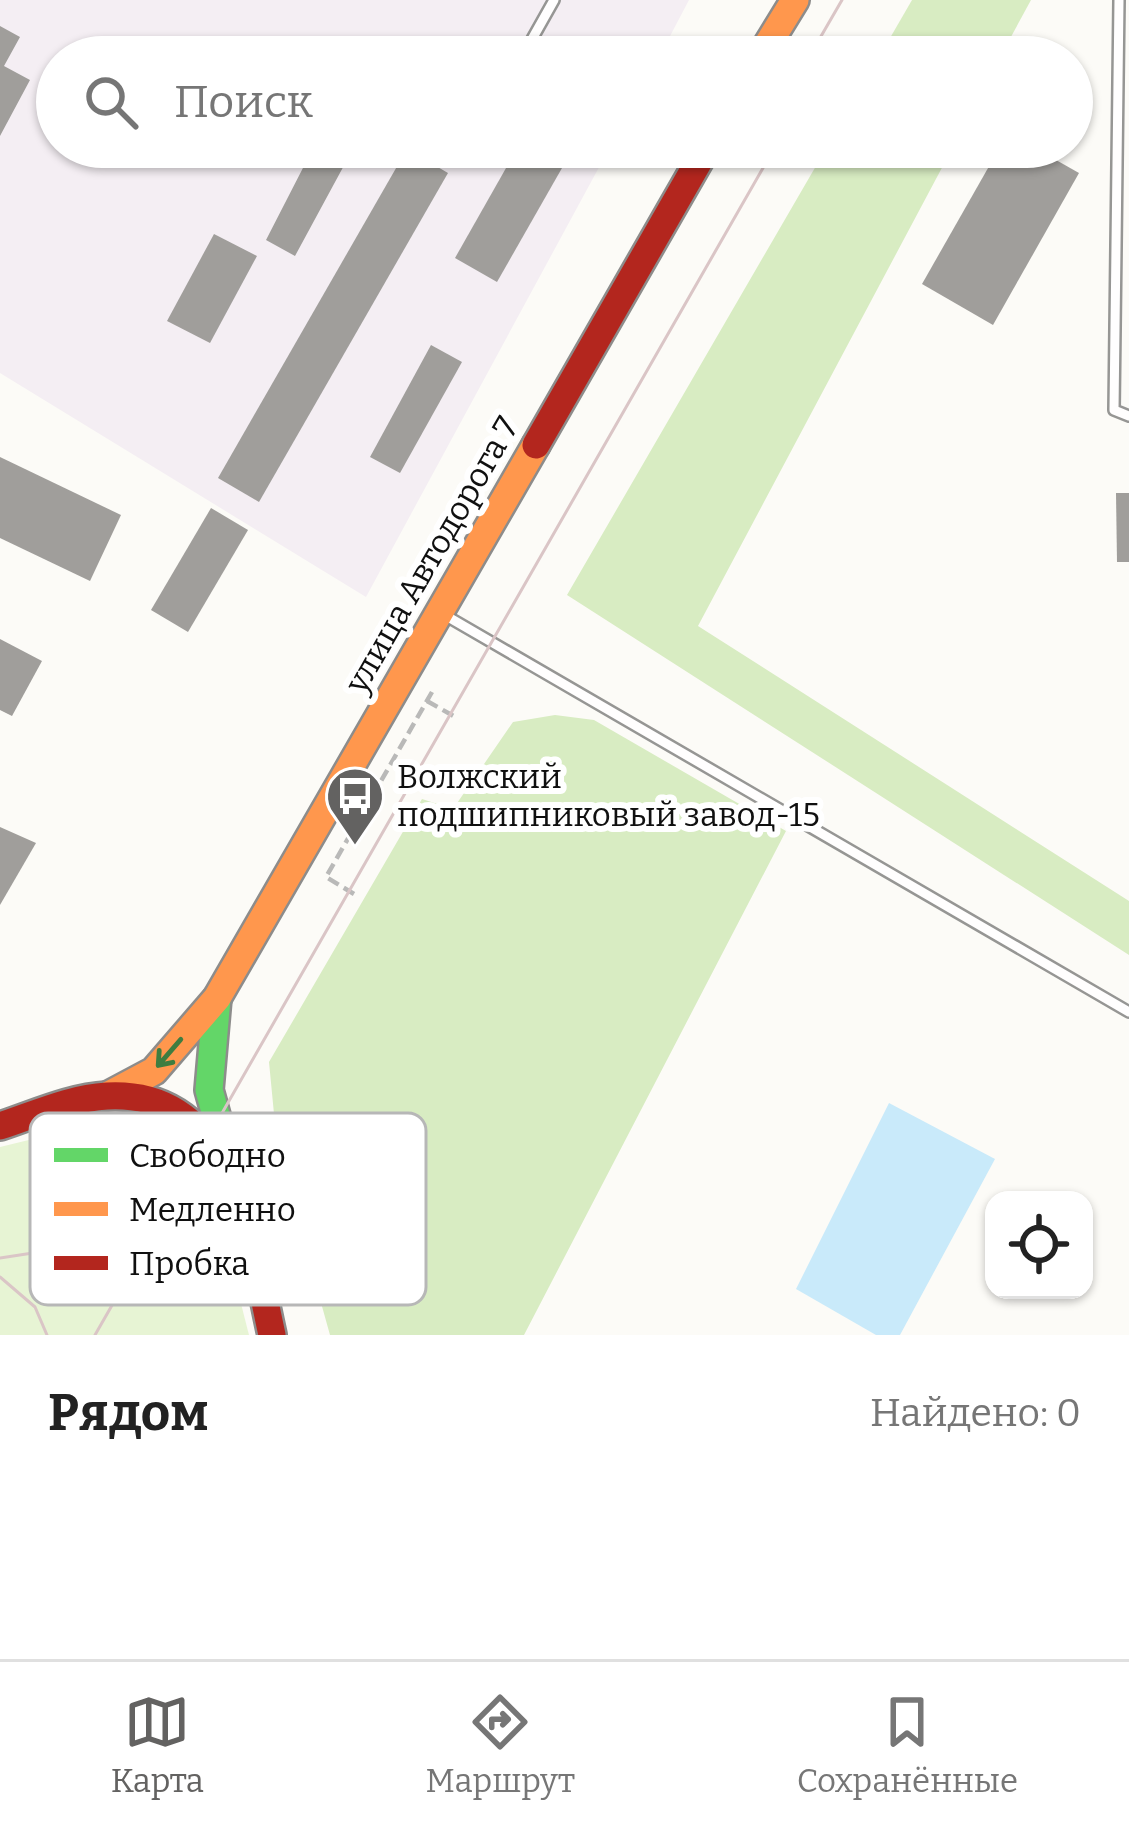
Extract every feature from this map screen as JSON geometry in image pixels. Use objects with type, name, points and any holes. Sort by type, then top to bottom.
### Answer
[{"type":"street","points":[[773,36],[795,0]]},
{"type":"street","name":"улица Автодорога 7","points":[[109,1095],[154,1071],[217,998],[695,168]]},
{"type":"street","name":"улица Автодорога 7","points":[[215,1113],[209,1090],[217,998]]},
{"type":"street","points":[[46,1113],[109,1095],[147,1099],[182,1113]]},
{"type":"street","points":[[0,1126],[30,1117]]},
{"type":"street","points":[[264,1305],[272,1335]]},
{"type":"lane","points":[[534,36],[554,0]]},
{"type":"lane","points":[[1119,0],[1114,410],[1129,416]]},
{"type":"lane","points":[[441,613],[1129,1012]]},
{"type":"path","points":[[354,894],[326,877],[432,692]]},
{"type":"path","points":[[428,700],[457,718]]},
{"type":"shaded area","points":[[0,0],[689,0],[670,36],[36,36],[36,168],[599,168],[366,597],[0,373]]},
{"type":"green space","points":[[912,0],[1031,0],[1011,36],[891,36]]},
{"type":"green space","points":[[815,168],[942,168],[698,626],[1129,901],[1129,955],[567,595]]},
{"type":"green space","points":[[555,715],[594,720],[786,831],[524,1335],[330,1335],[322,1305],[426,1305],[426,1113],[274,1113],[269,1062],[422,799],[453,809],[513,722]]},
{"type":"green space","points":[[30,1140],[30,1305],[241,1305],[249,1335],[0,1335],[0,1147]]},
{"type":"water","points":[[889,1103],[995,1159],[900,1335],[876,1335],[796,1289]]},
{"type":"building","points":[[0,26],[20,37],[4,66],[30,80],[0,136]]},
{"type":"building","points":[[303,168],[343,168],[295,256],[266,240]]},
{"type":"building","points":[[396,168],[439,168],[448,173],[259,502],[218,478]]},
{"type":"building","points":[[506,168],[562,168],[497,282],[455,258]]},
{"type":"building","points":[[988,168],[1070,168],[1079,173],[993,325],[922,284]]},
{"type":"building","points":[[214,234],[257,256],[210,343],[167,321]]},
{"type":"building","points":[[431,345],[462,362],[400,473],[370,457]]},
{"type":"building","points":[[0,457],[121,515],[90,581],[0,538]]},
{"type":"building","points":[[1116,493],[1129,493],[1129,562],[1117,562]]},
{"type":"building","points":[[211,508],[248,530],[188,632],[151,610]]},
{"type":"building","points":[[0,639],[42,661],[12,716],[0,710]]},
{"type":"building","points":[[0,827],[36,843],[0,905]]},
{"type":"tram line","points":[[821,36],[842,0]]},
{"type":"tram line","points":[[222,1113],[763,168]]},
{"type":"tram line","points":[[0,1258],[30,1253]]},
{"type":"tram line","points":[[0,1277],[30,1303]]},
{"type":"tram line","points":[[33,1305],[47,1335]]},
{"type":"tram line","points":[[95,1335],[112,1305]]},
{"type":"traffic: fast","points":[[215,1113],[209,1090],[217,998]]},
{"type":"traffic: slow","points":[[773,36],[795,0]]},
{"type":"traffic: slow","points":[[109,1095],[154,1071],[217,998],[536,445]]},
{"type":"traffic: jam","points":[[536,445],[695,168]]},
{"type":"traffic: jam","points":[[37,1113],[107,1096],[150,1100],[175,1113]]},
{"type":"traffic: jam","points":[[0,1126],[30,1116]]},
{"type":"traffic: jam","points":[[265,1305],[272,1335]]},
{"type":"place","name":"Волжский подшипниковый завод-15","points":[[355,847]]}]
